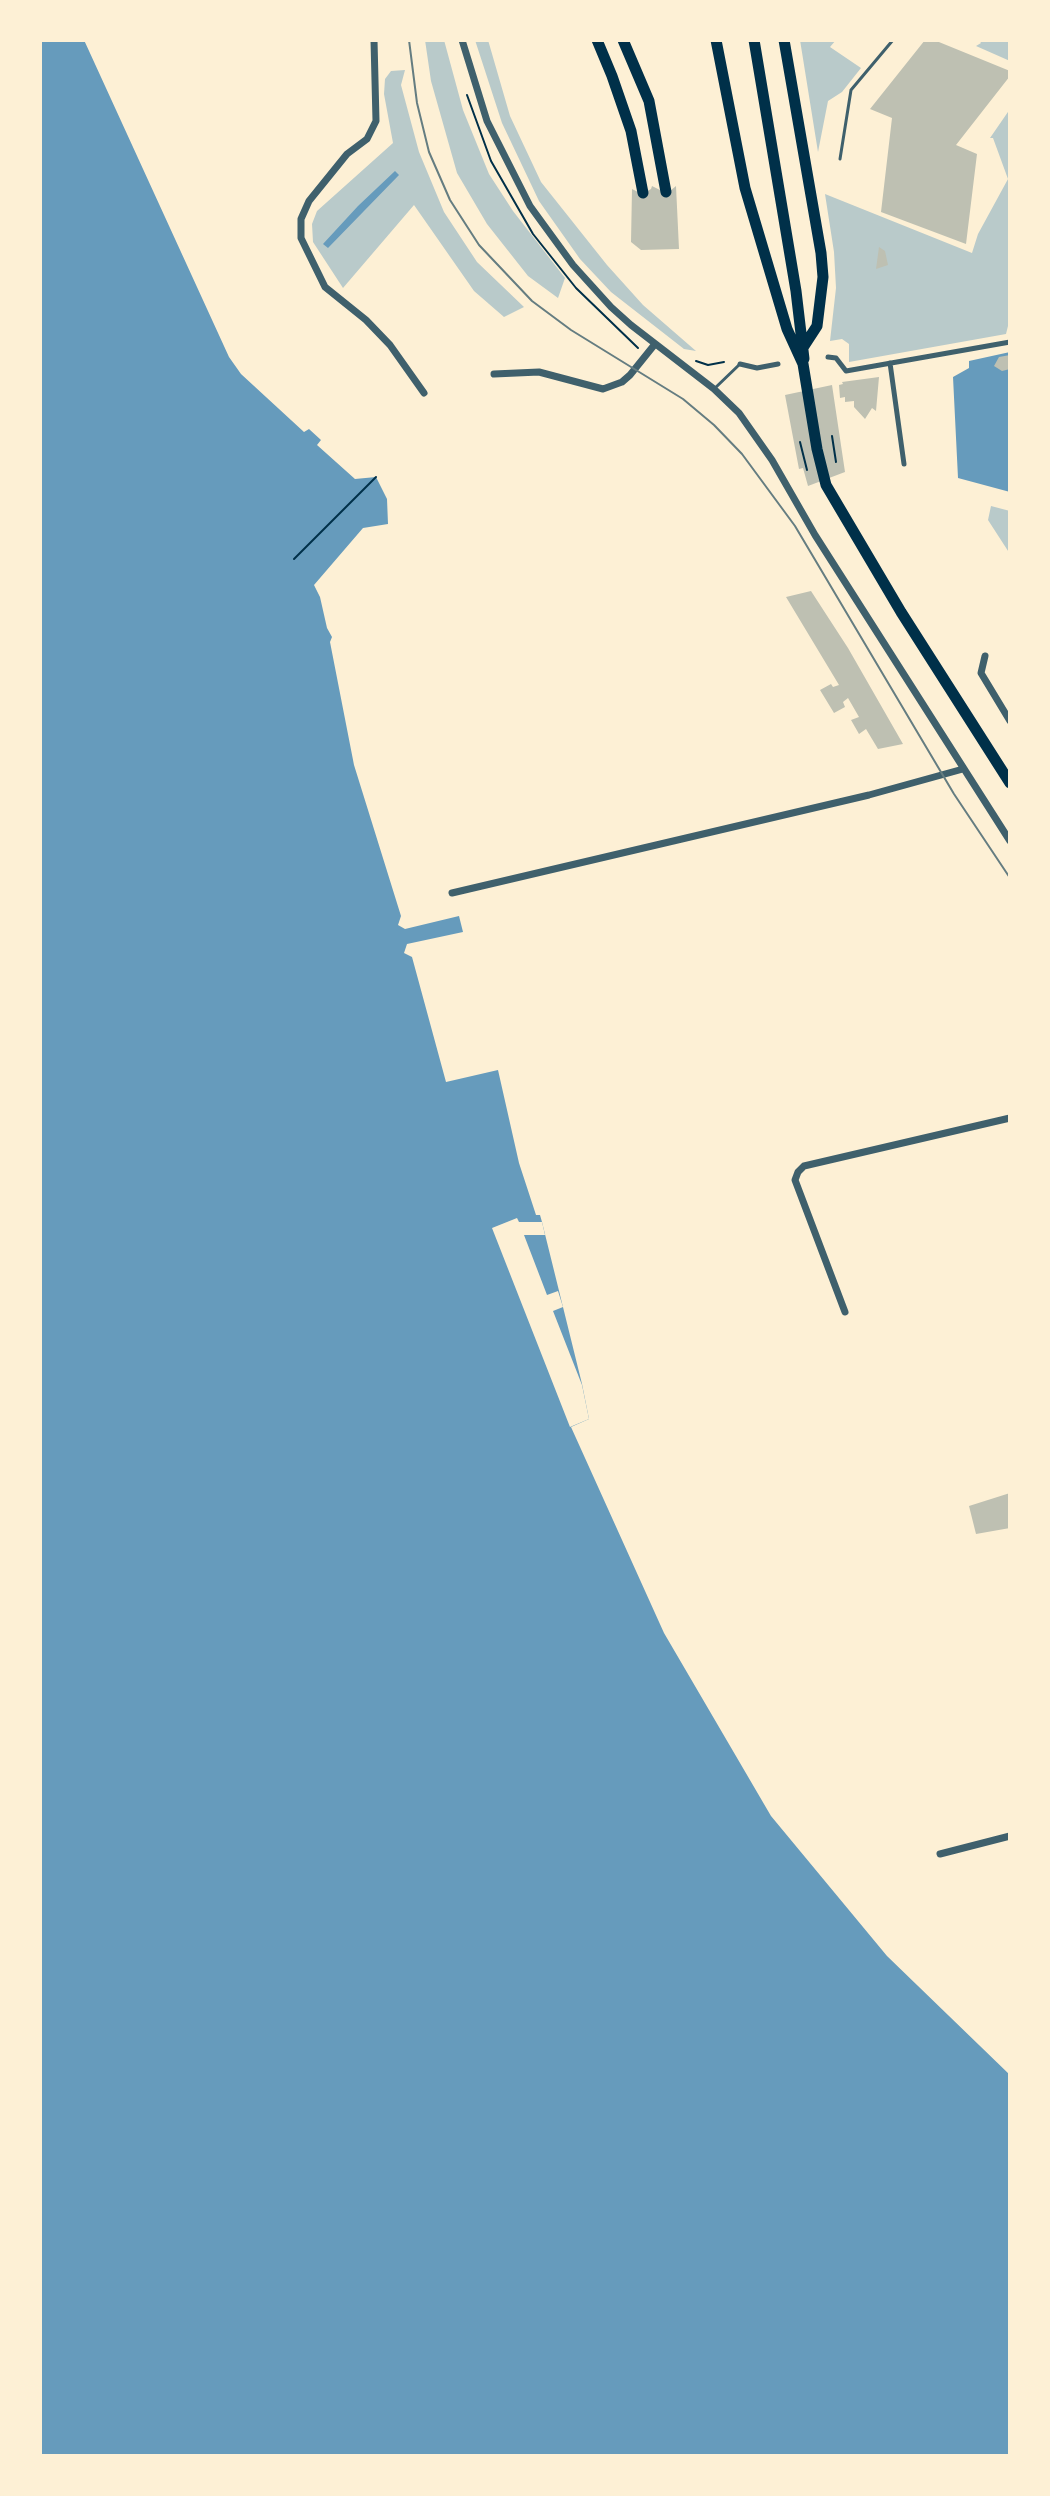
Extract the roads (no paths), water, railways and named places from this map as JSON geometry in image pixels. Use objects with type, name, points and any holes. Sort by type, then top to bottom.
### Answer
[{"type":"main road","points":[[597,40],[631,131],[643,193]]},
{"type":"main road","points":[[623,40],[649,101],[666,192]]},
{"type":"main road","points":[[716,40],[745,188],[787,329],[803,364]]},
{"type":"main road","points":[[754,40],[802,328],[803,364],[817,449],[832,498],[1010,783]]},
{"type":"main road","points":[[784,40],[823,277],[817,326],[804,346]]},
{"type":"street","points":[[374,40],[376,121],[367,139],[337,166],[309,201],[301,219],[301,238],[325,287],[366,320],[390,345],[424,393]]},
{"type":"street","points":[[462,40],[487,121],[530,206],[583,276],[621,316],[714,389],[739,413],[772,460],[843,581],[1010,841]]},
{"type":"street","points":[[828,357],[836,358],[846,371],[1010,342]]},
{"type":"street","points":[[494,374],[539,372],[603,389],[622,382],[655,344]]},
{"type":"street","points":[[890,363],[904,464]]},
{"type":"street","points":[[740,364],[757,368],[778,364]]},
{"type":"street","points":[[985,656],[981,673],[1010,721]]},
{"type":"street","points":[[452,893],[869,795],[963,769]]},
{"type":"street","points":[[845,1312],[795,1180],[798,1172],[804,1166],[1010,1118]]},
{"type":"street","points":[[940,1854],[1010,1836]]},
{"type":"lane","points":[[840,159],[851,90],[893,40]]},
{"type":"lane","points":[[714,389],[740,364]]},
{"type":"water","points":[[40,40],[84,40],[229,357],[241,374],[304,432],[309,429],[321,440],[317,445],[355,479],[376,477],[387,499],[388,524],[363,528],[314,585],[332,637],[330,642],[354,765],[401,916],[398,925],[405,929],[459,916],[463,932],[407,944],[404,953],[412,957],[446,1082],[498,1070],[519,1163],[536,1215],[540,1215],[542,1222],[582,1384],[589,1419],[571,1427],[664,1633],[771,1816],[887,1956],[1010,2075],[1010,2456],[40,2456]]},
{"type":"water","points":[[395,171],[399,175],[328,248],[323,244],[358,206]]},
{"type":"water","points":[[1010,352],[1010,492],[958,478],[953,377],[969,368],[969,361]]},
{"type":"tram line","points":[[409,40],[417,103],[429,152],[450,200],[479,245],[532,301],[571,330],[683,399],[742,454],[795,526],[954,794],[1010,878]]}]
